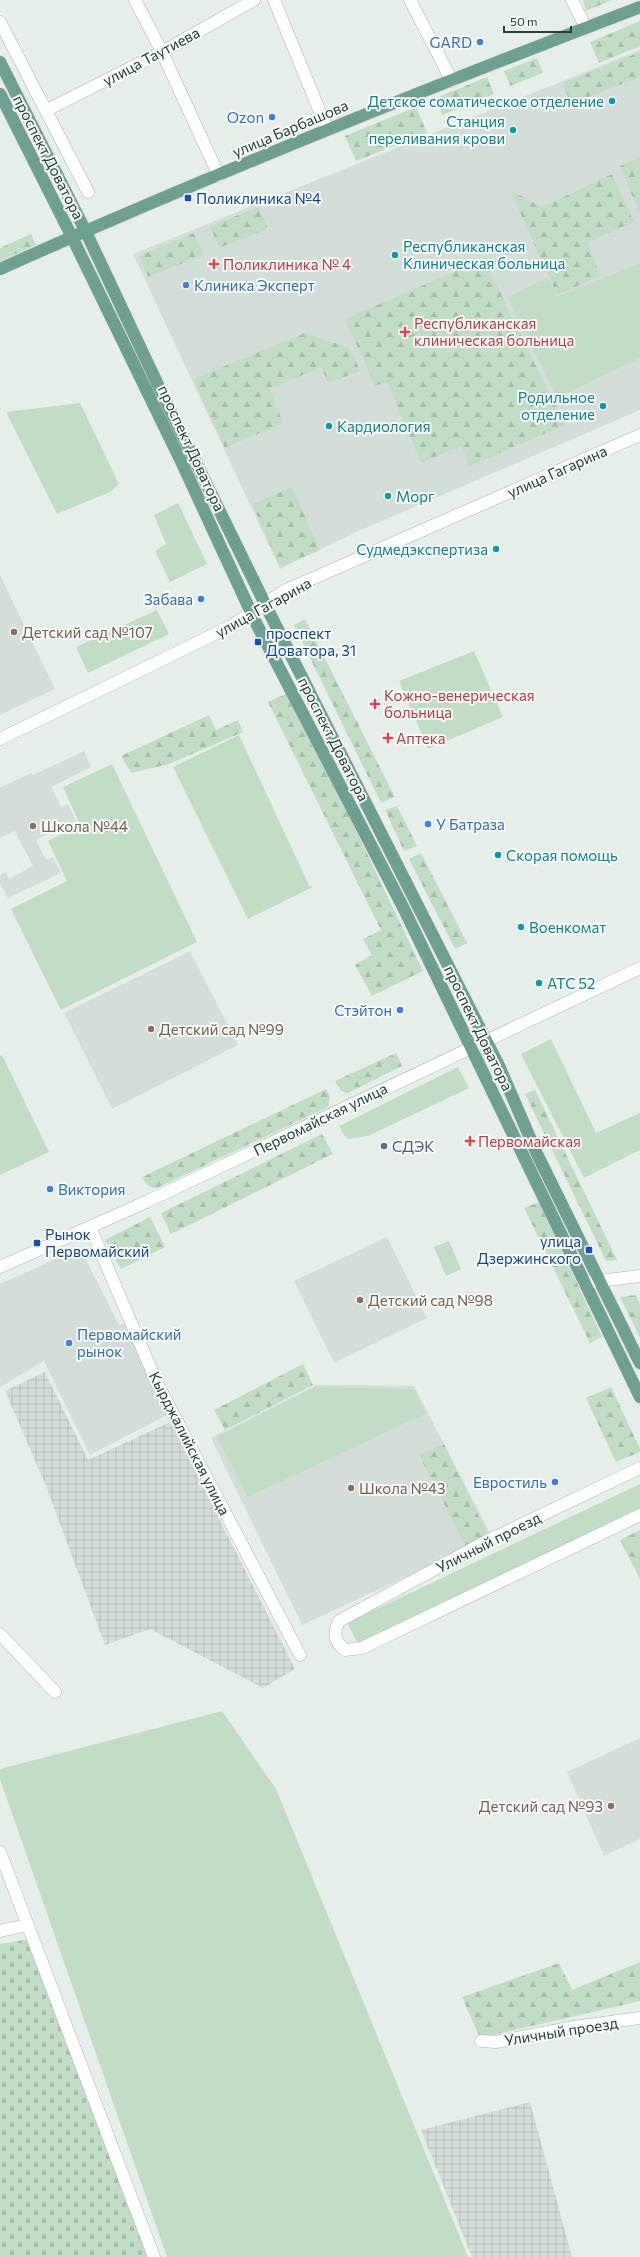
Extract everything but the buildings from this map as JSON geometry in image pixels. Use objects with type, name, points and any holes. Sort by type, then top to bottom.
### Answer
[{"type":"main road","name":"улица Барбашова","points":[[0,269],[85,230],[219,176],[327,129],[640,7]]},
{"type":"main road","name":"проспект Доватора","points":[[0,62],[85,230],[264,604],[486,1041],[537,1154],[640,1363]]},
{"type":"main road","name":"проспект Доватора","points":[[0,94],[72,237],[181,461],[251,613],[403,907],[640,1397]]},
{"type":"street","points":[[135,0],[162,52],[219,176]]},
{"type":"street","name":"улица Таутиева","points":[[47,110],[162,52],[254,0]]},
{"type":"street","points":[[274,0],[327,129]]},
{"type":"street","points":[[410,0],[452,81]]},
{"type":"street","points":[[572,0],[586,28]]},
{"type":"street","name":"проспект Доватора","points":[[0,22],[47,110],[88,192]]},
{"type":"street","name":"улица Гагарина","points":[[0,739],[231,626],[284,591],[640,435]]},
{"type":"street","name":"Первомайская улица","points":[[0,1267],[90,1227],[640,968]]},
{"type":"street","name":"Кырджалийская улица","points":[[90,1227],[157,1383],[300,1655]]},
{"type":"street","points":[[584,1283],[640,1276]]},
{"type":"street","name":"Уличный проезд","points":[[640,1468],[485,1542],[339,1621],[334,1633],[339,1645],[345,1650],[362,1648],[640,1515]]},
{"type":"street","points":[[0,1634],[55,1692]]},
{"type":"street","points":[[0,1852],[154,2257]]},
{"type":"street","points":[[0,1931],[28,1925]]},
{"type":"street","name":"Уличный проезд","points":[[481,2041],[496,2042],[574,2027],[640,2018]]},
{"type":"shaded area","name":"Республиканская клиническая больница","points":[[640,50],[640,410],[356,532],[280,569],[133,254]]},
{"type":"shaded area","name":"Детский сад №107","points":[[0,575],[55,689],[0,715]]},
{"type":"shaded area","name":"Школа №44","points":[[84,751],[91,767],[51,787],[61,807],[68,804],[76,821],[36,840],[46,860],[53,857],[61,873],[8,898],[0,883],[0,875],[6,872],[9,879],[33,866],[15,831],[0,838],[0,788],[31,773],[33,775]]},
{"type":"shaded area","name":"Детский сад №99","points":[[190,951],[238,1045],[112,1109],[64,1013]]},
{"type":"shaded area","name":"Детский сад №98","points":[[387,1237],[427,1318],[334,1363],[294,1281]]},
{"type":"shaded area","name":"Первомайский рынок","points":[[80,1248],[119,1325],[127,1323],[173,1412],[90,1455],[44,1361],[0,1387],[0,1284]]},
{"type":"shaded area","points":[[45,1372],[88,1460],[170,1422],[295,1669],[263,1688],[150,1629],[105,1645],[46,1486],[5,1391]]},
{"type":"shaded area","name":"Школа №43","points":[[316,1385],[414,1386],[492,1537],[302,1625],[211,1438]]},
{"type":"shaded area","name":"Детский сад №93","points":[[640,1738],[640,1839],[604,1856],[567,1772]]},
{"type":"shaded area","points":[[530,2102],[572,2257],[472,2257],[421,2130]]},
{"type":"green space","points":[[583,0],[612,0],[586,11]]},
{"type":"green space","points":[[640,21],[640,46],[599,63],[590,42]]},
{"type":"green space","points":[[640,52],[640,77],[571,104],[562,83]]},
{"type":"green space","points":[[537,58],[543,73],[510,86],[504,71]]},
{"type":"green space","points":[[487,77],[494,94],[442,115],[436,98]]},
{"type":"green space","points":[[416,107],[427,133],[356,161],[345,136]]},
{"type":"green space","points":[[640,157],[640,214],[620,166]]},
{"type":"green space","points":[[612,174],[634,222],[588,242],[600,276],[557,295],[510,190],[542,207]]},
{"type":"green space","points":[[259,207],[268,229],[219,248],[210,226]]},
{"type":"green space","points":[[194,233],[203,255],[148,277],[139,256]]},
{"type":"green space","points":[[31,234],[36,245],[0,261],[0,248]]},
{"type":"green space","points":[[484,259],[565,425],[470,466],[461,446],[421,463],[387,382],[375,386],[345,319]]},
{"type":"green space","points":[[640,263],[640,358],[557,398],[507,297],[548,278],[557,297]]},
{"type":"green space","points":[[305,333],[350,348],[360,371],[328,383],[321,367],[270,389],[283,423],[225,448],[193,379]]},
{"type":"green space","points":[[80,403],[119,484],[110,492],[57,514],[6,412]]},
{"type":"green space","points":[[292,487],[320,550],[280,567],[252,504]]},
{"type":"green space","points":[[178,503],[207,564],[170,582],[155,551],[166,544],[154,515]]},
{"type":"green space","points":[[157,610],[169,634],[88,673],[76,647]]},
{"type":"green space","points":[[305,619],[395,797],[381,803],[294,625]]},
{"type":"green space","points":[[474,651],[503,717],[428,749],[399,681]]},
{"type":"green space","points":[[290,692],[423,971],[372,996],[355,965],[372,955],[363,939],[381,930],[268,702]]},
{"type":"green space","points":[[209,715],[216,730],[238,720],[243,732],[169,764],[131,773],[121,756]]},
{"type":"green space","points":[[239,735],[309,885],[313,887],[248,919],[173,767]]},
{"type":"green space","points":[[112,764],[197,942],[61,1010],[11,909],[67,881],[48,841],[80,825],[63,787]]},
{"type":"green space","points":[[397,806],[417,846],[404,851],[385,810]]},
{"type":"green space","points":[[421,853],[467,943],[455,949],[409,859]]},
{"type":"green space","points":[[551,1039],[596,1133],[640,1113],[640,1150],[584,1178],[521,1054]]},
{"type":"green space","points":[[396,1053],[402,1066],[348,1093],[341,1091],[335,1081]]},
{"type":"green space","points":[[2,1055],[49,1152],[0,1175],[0,1056]]},
{"type":"green space","points":[[458,1067],[469,1088],[368,1136],[348,1139],[339,1126]]},
{"type":"green space","points":[[326,1089],[330,1097],[328,1107],[157,1188],[148,1185],[142,1177]]},
{"type":"green space","points":[[535,1090],[617,1260],[606,1261],[525,1094]]},
{"type":"green space","points":[[322,1134],[333,1154],[171,1234],[161,1213]]},
{"type":"green space","points":[[539,1202],[602,1337],[590,1343],[524,1208]]},
{"type":"green space","points":[[150,1217],[165,1247],[121,1269],[105,1240]]},
{"type":"green space","points":[[449,1241],[461,1269],[446,1276],[434,1247]]},
{"type":"green space","points":[[636,1295],[640,1304],[640,1338],[620,1297]]},
{"type":"green space","points":[[303,1364],[313,1385],[225,1430],[214,1410]]},
{"type":"green space","points":[[315,1387],[414,1389],[427,1413],[248,1497],[217,1437]]},
{"type":"green space","points":[[611,1387],[640,1449],[640,1452],[616,1462],[586,1398]]},
{"type":"green space","points":[[444,1444],[488,1535],[465,1545],[419,1455]]},
{"type":"green space","points":[[640,1484],[640,1513],[360,1647],[347,1623]]},
{"type":"green space","points":[[640,1530],[640,1579],[620,1540]]},
{"type":"green space","points":[[222,1711],[276,1789],[468,2257],[167,2257],[0,1779],[0,1769]]},
{"type":"green space","points":[[31,1939],[151,2257],[0,2257],[0,1944]]},
{"type":"green space","points":[[640,1962],[640,2001],[480,2038],[462,1997],[559,1963],[572,1990]]},
{"type":"place","name":"GARD","points":[[480,42]]},
{"type":"place","name":"Детское соматическое отделение","points":[[612,101]]},
{"type":"place","name":"Ozon","points":[[272,117]]},
{"type":"place","name":"Станция переливания крови","points":[[513,130]]},
{"type":"place","name":"Поликлиника №4","points":[[188,198]]},
{"type":"place","name":"Республиканская Клиническая больница","points":[[395,255]]},
{"type":"place","name":"Поликлиника № 4","points":[[214,264]]},
{"type":"place","name":"Клиника Эксперт","points":[[186,285]]},
{"type":"place","name":"Республиканская клиническая больница","points":[[405,332]]},
{"type":"place","name":"Родильное отделение","points":[[603,406]]},
{"type":"place","name":"Кардиология","points":[[329,426]]},
{"type":"place","name":"Морг","points":[[388,496]]},
{"type":"place","name":"Судмедэкспертиза","points":[[496,549]]},
{"type":"place","name":"Забава","points":[[201,599]]},
{"type":"place","name":"Детский сад №107","points":[[14,632]]},
{"type":"place","name":"проспект Доватора, 31","points":[[258,642]]},
{"type":"place","name":"Кожно-венерическая больница","points":[[375,704]]},
{"type":"place","name":"Аптека","points":[[388,738]]},
{"type":"place","name":"У Батраза","points":[[428,824]]},
{"type":"place","name":"Школа №44","points":[[33,826]]},
{"type":"place","name":"Скорая помощь","points":[[498,855]]},
{"type":"place","name":"Военкомат","points":[[521,927]]},
{"type":"place","name":"АТС 52","points":[[539,983]]},
{"type":"place","name":"Стэйтон","points":[[400,1010]]},
{"type":"place","name":"Детский сад №99","points":[[151,1029]]},
{"type":"place","name":"Первомайская","points":[[470,1141]]},
{"type":"place","name":"СДЭК","points":[[384,1146]]},
{"type":"place","name":"Виктория","points":[[50,1189]]},
{"type":"place","name":"Рынок Первомайский","points":[[37,1243]]},
{"type":"place","name":"улица Дзержинского","points":[[589,1250]]},
{"type":"place","name":"Детский сад №98","points":[[360,1300]]},
{"type":"place","name":"Первомайский рынок","points":[[69,1343]]},
{"type":"place","name":"Евростиль","points":[[555,1482]]},
{"type":"place","name":"Школа №43","points":[[351,1488]]},
{"type":"place","name":"Детский сад №93","points":[[611,1806]]}]
